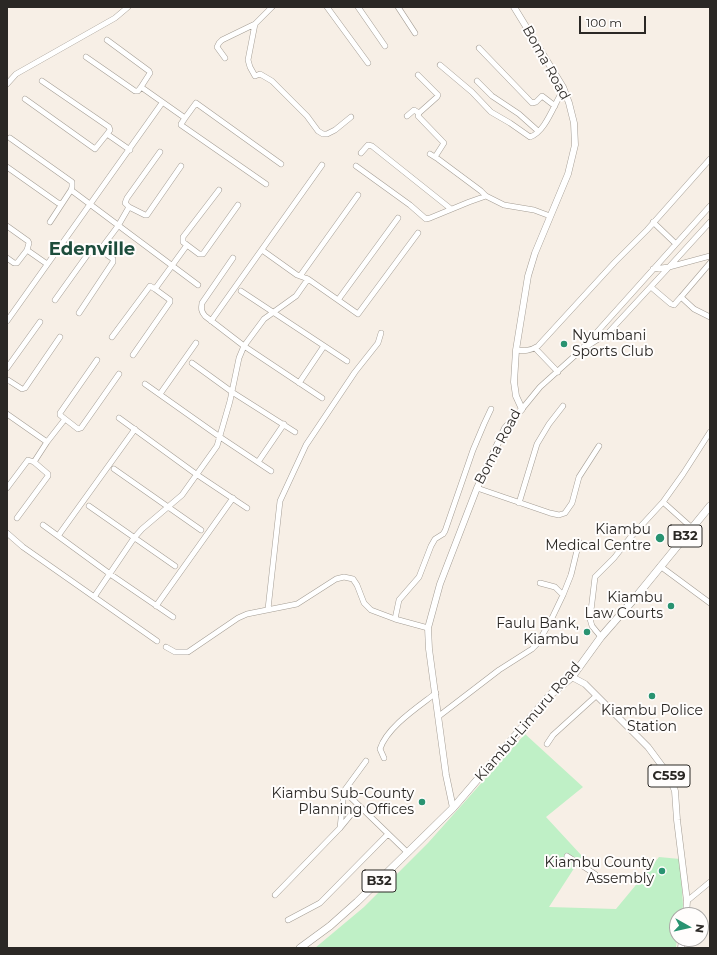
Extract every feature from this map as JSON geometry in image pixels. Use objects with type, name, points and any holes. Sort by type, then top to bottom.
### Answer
[{"type":"highway","name":"Kiambu-Limuru Road","points":[[453,808],[550,695],[572,677],[601,637],[710,506]]},
{"type":"highway","name":"B32","points":[[302,948],[357,902],[453,808]]},
{"type":"main road","name":"Boma Road","points":[[453,808],[446,775],[429,649],[428,628],[440,584],[476,488],[505,428],[522,409],[514,388],[516,350],[528,276],[535,253],[568,174],[575,145],[574,123],[564,90],[514,7]]},
{"type":"main road","name":"C559","points":[[572,677],[585,684],[648,747],[668,774],[675,791],[687,907]]},
{"type":"street","points":[[7,84],[16,74],[115,18],[128,7]]},
{"type":"street","points":[[225,58],[217,47],[219,43],[222,40],[255,24],[272,7]]},
{"type":"street","points":[[327,7],[368,64]]},
{"type":"street","points":[[358,7],[385,46]]},
{"type":"street","points":[[398,7],[415,33]]},
{"type":"street","points":[[255,24],[248,60],[255,76],[260,74],[272,81],[307,116],[318,131],[323,134],[327,134],[335,130],[351,117]]},
{"type":"street","points":[[86,57],[134,91],[138,91],[150,73],[149,71],[107,40]]},
{"type":"street","points":[[479,48],[532,103],[536,102],[542,96],[554,106]]},
{"type":"street","points":[[440,65],[472,92],[491,112],[530,137],[533,136],[546,122],[564,90]]},
{"type":"street","points":[[418,75],[438,95],[438,97],[419,113]]},
{"type":"street","points":[[25,99],[95,149],[110,130],[109,127],[42,80]]},
{"type":"street","points":[[477,81],[492,96],[519,114],[538,131]]},
{"type":"street","points":[[141,87],[185,118]]},
{"type":"street","points":[[7,321],[162,103]]},
{"type":"street","points":[[266,184],[181,126],[196,103],[281,164]]},
{"type":"street","points":[[407,116],[414,110],[419,113]]},
{"type":"street","points":[[419,113],[419,118],[444,143],[435,157]]},
{"type":"street","points":[[107,134],[130,150]]},
{"type":"street","points":[[10,138],[71,181],[73,185],[50,222]]},
{"type":"street","points":[[361,153],[368,145],[372,146],[451,209]]},
{"type":"street","points":[[160,152],[126,200],[125,202],[130,206],[147,215],[181,166]]},
{"type":"street","points":[[430,154],[486,196],[504,205],[534,210],[550,216]]},
{"type":"street","points":[[516,350],[526,351],[535,348],[710,159]]},
{"type":"street","points":[[211,321],[322,165]]},
{"type":"street","points":[[356,166],[410,205],[426,219],[486,196]]},
{"type":"street","points":[[7,167],[61,204]]},
{"type":"street","points":[[71,190],[198,285]]},
{"type":"street","points":[[219,190],[183,237],[183,242],[199,254],[203,254],[238,205]]},
{"type":"street","points":[[300,276],[358,195]]},
{"type":"street","points":[[100,250],[118,226],[130,206]]},
{"type":"street","points":[[522,409],[540,388],[580,351],[710,206]]},
{"type":"street","points":[[338,300],[398,218]]},
{"type":"street","points":[[653,222],[676,244]]},
{"type":"street","points":[[580,351],[608,333],[710,222]]},
{"type":"street","points":[[7,226],[29,243],[27,250],[17,263],[14,263],[7,258]]},
{"type":"street","points":[[262,250],[300,276],[308,279],[358,314],[418,233]]},
{"type":"street","points":[[155,289],[187,245]]},
{"type":"street","points":[[55,300],[93,247],[100,250],[112,259],[113,262],[79,313]]},
{"type":"street","points":[[27,250],[48,264]]},
{"type":"street","points":[[653,269],[669,267],[710,256]]},
{"type":"street","points":[[233,258],[202,303],[202,312],[211,321],[244,346],[322,398]]},
{"type":"street","points":[[651,287],[674,305],[710,263]]},
{"type":"street","points":[[92,596],[110,574],[134,538],[142,529],[182,495],[217,446],[232,392],[239,358],[244,346],[264,319],[296,296],[308,279]]},
{"type":"street","points":[[112,338],[150,286],[170,300],[133,355]]},
{"type":"street","points":[[635,289],[642,296]]},
{"type":"street","points":[[241,291],[347,361]]},
{"type":"street","points":[[681,297],[694,309],[710,317]]},
{"type":"street","points":[[7,368],[40,322]]},
{"type":"street","points":[[268,609],[280,501],[306,445],[355,372],[378,343],[381,333]]},
{"type":"street","points":[[7,380],[21,388],[24,388],[60,337]]},
{"type":"street","points":[[160,394],[196,342]]},
{"type":"street","points":[[299,383],[324,346]]},
{"type":"street","points":[[535,348],[558,372]]},
{"type":"street","points":[[97,360],[60,413],[60,415],[80,429],[119,374]]},
{"type":"street","points":[[192,363],[232,392],[295,432]]},
{"type":"street","points":[[145,384],[270,471]]},
{"type":"street","points":[[519,503],[537,444],[549,424],[563,406]]},
{"type":"street","points":[[396,619],[399,600],[419,577],[431,546],[435,539],[445,531],[484,424],[492,409]]},
{"type":"street","points":[[7,414],[47,442]]},
{"type":"street","points":[[119,418],[196,474],[247,508]]},
{"type":"street","points":[[34,462],[65,419]]},
{"type":"street","points":[[258,462],[284,424]]},
{"type":"street","points":[[58,536],[135,429]]},
{"type":"street","points":[[601,637],[592,626],[590,619],[595,577],[614,558],[629,539],[663,502],[710,432]]},
{"type":"street","points":[[476,488],[550,513],[559,515],[565,513],[572,503],[579,477],[599,446]]},
{"type":"street","points":[[7,488],[28,460],[34,462],[48,476],[17,518]]},
{"type":"street","points":[[114,469],[201,530]]},
{"type":"street","points":[[156,606],[233,498]]},
{"type":"street","points":[[663,502],[692,528]]},
{"type":"street","points":[[89,506],[175,566]]},
{"type":"street","points":[[43,525],[110,574],[173,617]]},
{"type":"street","points":[[7,533],[22,547],[158,641]]},
{"type":"street","points":[[439,716],[499,670],[538,644],[564,595],[571,575],[579,542]]},
{"type":"street","points":[[660,566],[710,603]]},
{"type":"street","points":[[166,647],[175,652],[188,652],[238,618],[247,614],[268,609],[297,604],[336,579],[344,577],[353,579],[367,607],[396,619],[428,628]]},
{"type":"street","points":[[540,583],[555,587],[564,595]]},
{"type":"street","points":[[384,758],[380,749],[382,742],[395,727],[436,693]]},
{"type":"street","points":[[547,744],[553,735],[596,696]]},
{"type":"street","points":[[340,828],[344,791],[366,761]]},
{"type":"street","points":[[344,791],[408,853]]},
{"type":"street","points":[[275,895],[340,828],[358,806]]},
{"type":"street","points":[[288,920],[320,903],[388,834]]},
{"type":"street","points":[[567,856],[595,874]]},
{"type":"street","points":[[687,901],[710,882]]},
{"type":"green space","points":[[525,734],[583,787],[546,817],[582,856],[549,907],[616,909],[659,857],[680,859],[683,907],[669,907],[669,947],[676,948],[315,948],[364,907],[428,843]]},
{"type":"place","name":"Nyumbani Sports Club","points":[[564,344]]},
{"type":"place","name":"Kiambu Medical Centre","points":[[660,538]]},
{"type":"place","name":"Kiambu Law Courts","points":[[671,606]]},
{"type":"place","name":"Faulu Bank, Kiambu","points":[[587,632]]},
{"type":"place","name":"Kiambu Police Station","points":[[652,696]]},
{"type":"place","name":"Kiambu Sub-County Planning Offices","points":[[422,802]]},
{"type":"place","name":"Kiambu County Assembly","points":[[662,871]]},
{"type":"district","name":"Edenville","points":[[92,250]]}]
